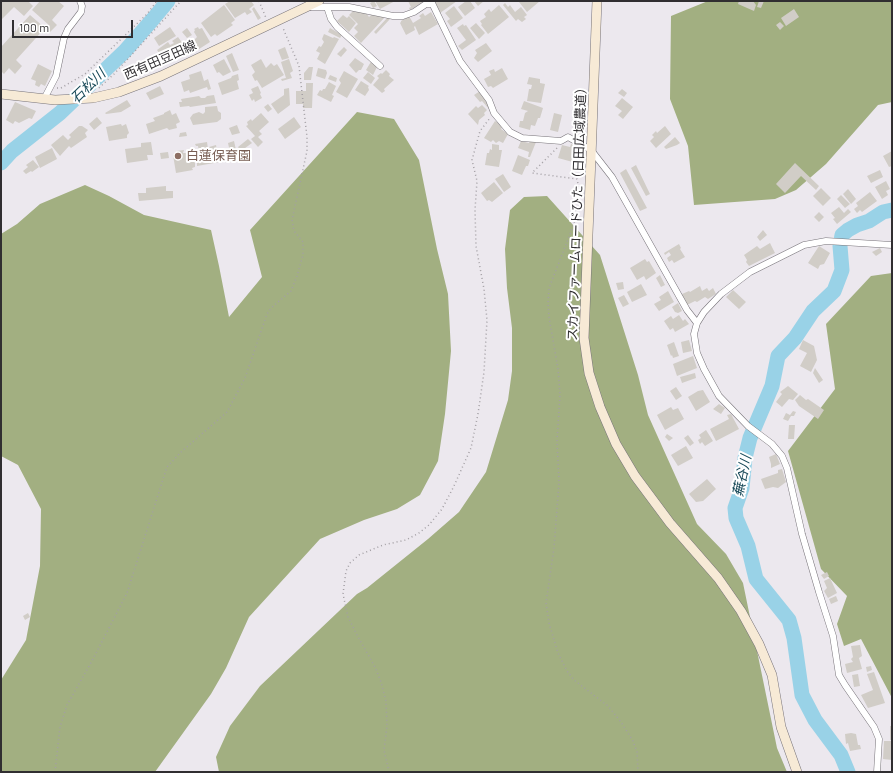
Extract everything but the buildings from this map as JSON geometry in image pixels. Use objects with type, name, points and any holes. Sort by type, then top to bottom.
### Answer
[{"type":"street","points":[[44,99],[58,70],[64,38],[68,28],[81,12],[82,6],[80,1]]},
{"type":"street","name":"西有田豆田線","points":[[1,94],[55,100],[95,97],[119,92],[138,85],[319,1]]},
{"type":"street","name":"スカイファームロードひた（日田広域農道）","points":[[598,1],[584,338],[589,373],[600,407],[616,444],[635,476],[670,523],[718,578],[741,611],[759,644],[772,675],[781,727],[797,772]]},
{"type":"street","points":[[305,7],[349,7],[393,16],[403,16],[432,2],[460,61],[489,100],[494,112],[510,132],[522,138],[562,141],[568,137],[591,150],[612,176],[687,310],[697,323]]},
{"type":"street","points":[[327,7],[331,19],[337,27],[380,66]]},
{"type":"street","points":[[877,772],[879,739],[874,727],[839,674],[833,636],[802,534],[787,468],[782,456],[772,444],[748,426],[719,396],[697,353],[694,334],[697,323],[704,312],[720,294],[750,272],[804,245],[826,241],[892,245]]},
{"type":"path","points":[[49,88],[61,88],[85,74],[147,14],[157,1]]},
{"type":"path","points":[[95,97],[100,86],[114,74],[181,1]]},
{"type":"path","points":[[259,1],[269,24]]},
{"type":"path","points":[[55,772],[60,727],[67,706],[127,593],[165,473],[181,452],[227,412],[245,378],[267,314],[271,308],[291,291],[297,276],[303,255],[303,242],[294,231],[292,220],[307,151],[307,137],[299,66],[279,20]]},
{"type":"path","points":[[389,772],[384,750],[388,726],[386,701],[375,667],[348,617],[343,594],[346,571],[350,563],[359,555],[383,545],[406,540],[429,525],[442,509],[471,448],[484,372],[487,320],[484,289],[476,246],[475,210],[477,181],[472,160],[480,131],[494,112]]},
{"type":"path","points":[[558,147],[532,173],[577,179],[579,190],[574,224],[549,288],[549,317],[558,369],[560,395],[557,441],[559,482],[554,548],[546,603],[549,623],[558,653],[567,671],[574,680],[608,706],[621,722],[633,741],[637,752],[638,772]]},
{"type":"green space","points":[[708,1],[892,1],[892,102],[878,105],[826,164],[796,190],[775,199],[694,205],[688,146],[670,99],[671,16]]},
{"type":"green space","points":[[357,112],[394,119],[419,160],[437,249],[448,294],[451,351],[445,414],[438,461],[420,495],[397,509],[364,520],[320,539],[249,617],[226,668],[211,694],[155,772],[1,772],[1,680],[26,640],[40,566],[41,509],[18,465],[1,456],[1,234],[17,224],[40,204],[85,185],[144,215],[211,230],[229,317],[262,277],[250,230]]},
{"type":"green space","points":[[547,196],[600,255],[638,375],[648,415],[697,524],[726,554],[743,583],[777,748],[787,772],[219,772],[216,757],[230,726],[260,686],[357,594],[367,588],[428,539],[459,512],[486,472],[508,400],[512,371],[512,328],[507,288],[505,249],[510,210],[524,197]]},
{"type":"green space","points":[[892,273],[892,698],[861,639],[844,646],[837,624],[847,596],[821,569],[788,451],[835,389],[826,324],[871,276]]},
{"type":"waterway","name":"石松川","points":[[1,163],[12,151],[60,113],[125,51],[168,1]]},
{"type":"waterway","name":"蕪谷川","points":[[848,772],[841,755],[815,720],[802,695],[794,638],[789,620],[756,579],[748,546],[736,518],[735,508],[742,488],[745,458],[750,438],[772,386],[778,356],[795,338],[813,311],[834,291],[842,270],[840,246],[842,235],[857,225],[869,221],[883,212],[892,210]]},
{"type":"place","name":"白蓮保育園","points":[[178,156]]}]
